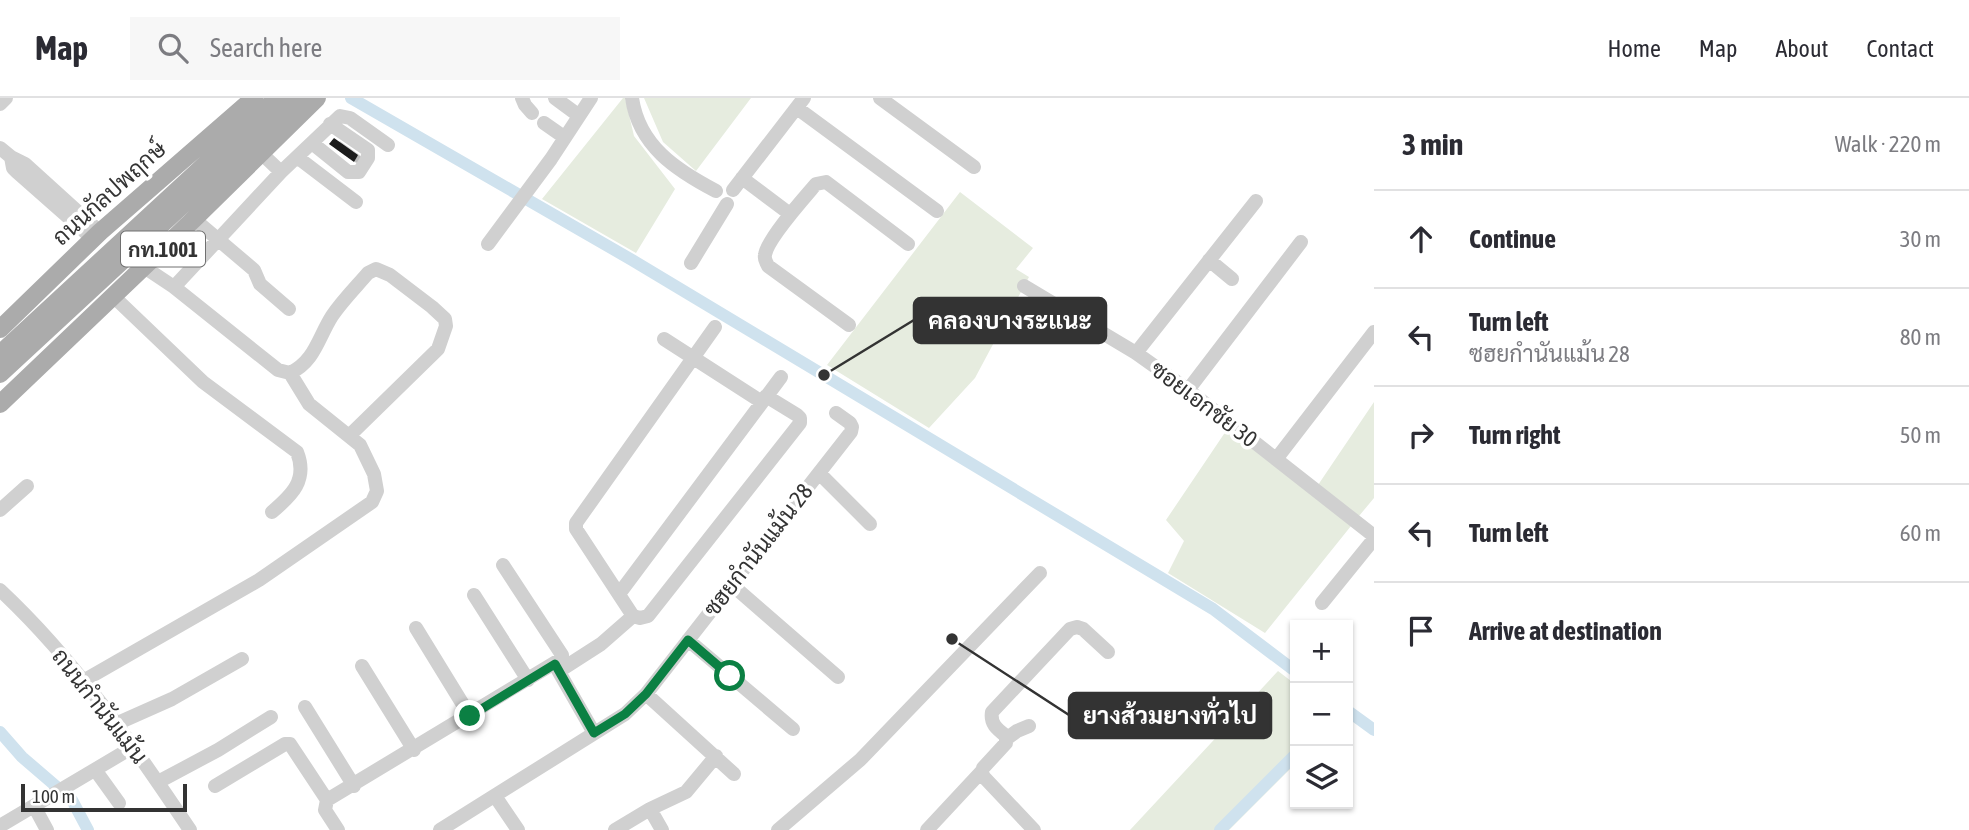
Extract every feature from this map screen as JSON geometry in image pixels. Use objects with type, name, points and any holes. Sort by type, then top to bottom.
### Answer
[{"type":"main road","name":"ถนนกัลปพฤกษ์","points":[[0,329],[97,235],[254,98]]},
{"type":"main road","name":"ถนนกัลปพฤกษ์","points":[[0,374],[277,98]]},
{"type":"main road","name":"ถนนกัลปพฤกษ์","points":[[0,354],[119,255],[298,98]]},
{"type":"main road","name":"กท.1001","points":[[2,401],[317,98]]},
{"type":"street","points":[[0,104],[6,98]]},
{"type":"street","points":[[522,98],[533,113]]},
{"type":"street","points":[[555,98],[578,115]]},
{"type":"street","points":[[488,244],[551,159],[591,98]]},
{"type":"street","points":[[632,98],[639,125],[654,148],[679,170],[716,191],[719,202],[727,204]]},
{"type":"street","points":[[880,98],[974,167]]},
{"type":"street","points":[[691,263],[727,204],[734,199],[738,184],[800,103],[936,211]]},
{"type":"street","points":[[174,287],[281,172],[340,116],[350,118],[388,145]]},
{"type":"street","points":[[544,123],[564,137]]},
{"type":"street","points":[[312,143],[348,172],[359,172],[368,158],[368,150],[330,124]]},
{"type":"street","points":[[5,152],[17,172],[97,235]]},
{"type":"street","points":[[261,153],[281,172]]},
{"type":"street","points":[[297,157],[356,202]]},
{"type":"street","points":[[849,325],[768,266],[766,251],[790,214],[816,184],[826,182],[908,244]]},
{"type":"street","points":[[716,191],[723,186],[738,184],[790,214]]},
{"type":"street","points":[[1136,353],[1256,201]]},
{"type":"street","points":[[194,219],[254,270],[260,284],[289,309]]},
{"type":"street","points":[[1188,390],[1301,242]]},
{"type":"street","points":[[1209,260],[1232,279]]},
{"type":"street","points":[[144,267],[174,287],[278,370],[290,373],[303,367],[316,350],[332,316],[368,273],[376,269],[390,275],[445,319],[444,337],[438,349],[350,435]]},
{"type":"street","name":"ซอยเอกชัย 30","points":[[1024,286],[1136,353],[1188,390],[1277,458],[1374,538]]},
{"type":"street","points":[[113,296],[203,382],[297,452],[301,462],[301,477],[294,493],[272,512]]},
{"type":"street","points":[[664,339],[693,359],[797,415],[800,423],[648,616],[640,618],[633,616],[576,529],[576,523],[693,359],[715,327]]},
{"type":"street","points":[[1277,458],[1374,332]]},
{"type":"street","points":[[83,681],[258,580],[372,502],[377,491],[374,474],[360,445],[309,404],[290,373]]},
{"type":"street","points":[[619,594],[781,377]]},
{"type":"street","name":"ซฮยกำนันแม้น 28","points":[[440,830],[625,714],[646,694],[851,432],[850,423],[836,413]]},
{"type":"street","points":[[819,473],[870,524]]},
{"type":"street","points":[[0,510],[27,486]]},
{"type":"street","points":[[1322,603],[1374,538]]},
{"type":"street","points":[[503,565],[562,656],[557,668]]},
{"type":"street","points":[[778,830],[860,760],[1040,573]]},
{"type":"street","points":[[731,583],[838,677]]},
{"type":"street","name":"ถนนกำนันแม้น","points":[[0,590],[21,610],[118,723],[190,830]]},
{"type":"street","points":[[474,595],[528,680]]},
{"type":"street","points":[[327,800],[528,680],[601,644],[633,616]]},
{"type":"street","points":[[1006,739],[994,726],[992,712],[1070,629],[1077,626],[1083,629],[1108,652]]},
{"type":"street","points":[[416,628],[470,716]]},
{"type":"street","points":[[688,640],[793,729]]},
{"type":"street","points":[[118,723],[172,699],[242,659]]},
{"type":"street","points":[[362,666],[414,750]]},
{"type":"street","points":[[557,668],[594,733]]},
{"type":"street","points":[[646,694],[734,774]]},
{"type":"street","points":[[305,707],[354,786]]},
{"type":"street","points":[[158,782],[218,750],[271,717]]},
{"type":"street","points":[[927,830],[982,771],[1006,739],[1029,726]]},
{"type":"street","points":[[215,786],[285,744],[290,744],[327,800],[325,810],[338,830]]},
{"type":"street","points":[[0,826],[133,747]]},
{"type":"street","points":[[615,830],[686,792],[716,756]]},
{"type":"street","points":[[96,771],[119,803]]},
{"type":"street","points":[[982,771],[1000,795],[1034,830]]},
{"type":"street","points":[[495,796],[518,830]]},
{"type":"street","points":[[34,806],[47,830]]},
{"type":"street","points":[[650,809],[662,830]]},
{"type":"shaded area","points":[[623,98],[634,136],[675,189],[636,253],[542,199]]},
{"type":"shaded area","points":[[644,98],[751,98],[696,171],[663,142]]},
{"type":"shaded area","points":[[960,192],[1033,248],[1016,269],[1029,277],[975,378],[929,428],[827,365]]},
{"type":"shaded area","points":[[1374,402],[1374,498],[1359,516],[1318,485]]},
{"type":"shaded area","points":[[1228,428],[1351,526],[1265,633],[1168,573],[1184,541],[1166,520]]},
{"type":"shaded area","points":[[1278,671],[1290,680],[1290,769],[1229,830],[1130,830]]},
{"type":"building","points":[[334,138],[358,155],[354,162],[329,144]]},
{"type":"waterway","points":[[351,98],[632,260],[1213,609],[1290,667]]},
{"type":"waterway","points":[[1353,715],[1374,730]]},
{"type":"waterway","points":[[0,732],[22,757],[72,800],[88,830]]},
{"type":"waterway","points":[[1220,830],[1290,760]]},
{"type":"place","name":"คลองบางระแนะ","points":[[824,375]]},
{"type":"place","name":"ยางส้วมยางทั่วไป","points":[[952,639]]},
{"type":"route","points":[[470,716],[555,664],[594,733],[625,714],[646,694],[688,640],[730,676]]}]
